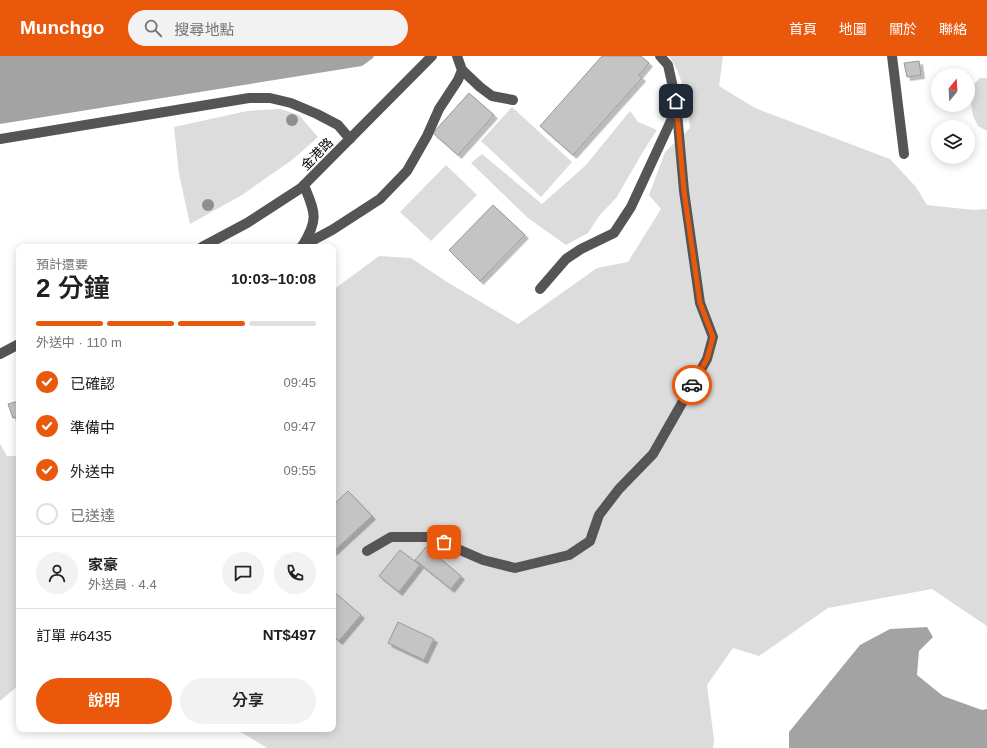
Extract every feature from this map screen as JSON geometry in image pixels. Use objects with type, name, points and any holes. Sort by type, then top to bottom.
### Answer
[{"type":"street","name":"金港路","points":[[208,244],[247,223],[304,185],[432,56]]},
{"type":"street","points":[[457,56],[462,70],[480,87],[492,96],[513,100]]},
{"type":"street","points":[[367,551],[391,537],[430,537],[483,560],[515,568],[569,555],[590,541],[599,515],[619,489],[653,454],[707,359],[713,337],[700,303],[684,191],[677,108],[668,65],[660,56]]},
{"type":"street","points":[[892,56],[904,154]]},
{"type":"street","points":[[307,244],[380,199],[407,171],[427,136],[439,109],[458,80],[462,70]]},
{"type":"street","points":[[0,139],[249,98],[270,98],[291,103],[317,114],[338,125],[350,139]]},
{"type":"street","points":[[540,289],[566,259],[581,249],[614,233],[631,207],[677,108]]},
{"type":"street","points":[[304,185],[311,202],[314,218],[312,229],[304,244]]},
{"type":"street","points":[[0,354],[16,346]]},
{"type":"shaded area","points":[[0,56],[374,56],[362,66],[0,124]]},
{"type":"shaded area","points":[[669,56],[723,56],[719,86],[755,108],[890,159],[916,187],[927,205],[974,210],[987,209],[987,626],[932,589],[828,608],[759,656],[733,648],[707,685],[714,740],[713,748],[267,748],[241,732],[336,732],[336,288],[379,256],[411,258],[447,282],[518,324],[597,268],[628,262],[661,209],[649,195],[665,152],[690,128],[684,90],[674,64]]},
{"type":"shaded area","points":[[980,78],[987,78],[987,131],[978,126],[973,116],[972,112],[975,112],[975,83]]},
{"type":"shaded area","points":[[512,107],[572,162],[541,197],[481,141]]},
{"type":"shaded area","points":[[280,109],[299,115],[318,137],[292,160],[242,195],[190,224],[179,174],[174,127],[247,111]]},
{"type":"shaded area","points":[[630,111],[638,122],[657,130],[616,198],[599,216],[588,233],[566,245],[528,218],[471,163],[482,154],[542,204],[586,165]]},
{"type":"shaded area","points":[[446,165],[477,195],[431,241],[400,212]]},
{"type":"shaded area","points":[[0,444],[7,456],[16,456],[16,688],[0,701]]},
{"type":"shaded area","points":[[927,627],[933,637],[919,651],[917,675],[943,696],[982,710],[987,709],[987,748],[789,748],[789,732],[860,645],[890,629]]},
{"type":"building","points":[[602,56],[641,56],[649,63],[639,75],[642,78],[573,155],[540,126]]},
{"type":"building","points":[[919,61],[921,75],[907,77],[904,63]]},
{"type":"building","points":[[469,93],[494,115],[458,155],[433,133]]},
{"type":"building","points":[[493,205],[525,235],[480,281],[449,250]]},
{"type":"building","points":[[16,402],[16,417],[13,418],[8,404]]},
{"type":"building","points":[[348,491],[372,516],[336,549],[336,502]]},
{"type":"building","points":[[426,547],[461,576],[451,589],[415,560]]},
{"type":"building","points":[[400,550],[420,565],[399,592],[379,576]]},
{"type":"building","points":[[336,594],[361,615],[339,641],[336,638]]},
{"type":"building","points":[[398,622],[434,639],[424,660],[388,643]]},
{"type":"way so far","points":[[444,542],[483,560],[515,568],[569,555],[590,541],[599,515],[619,489],[653,454],[692,385]]},
{"type":"route","points":[[676,101],[684,191],[700,303],[713,337],[707,359],[692,385]]}]
